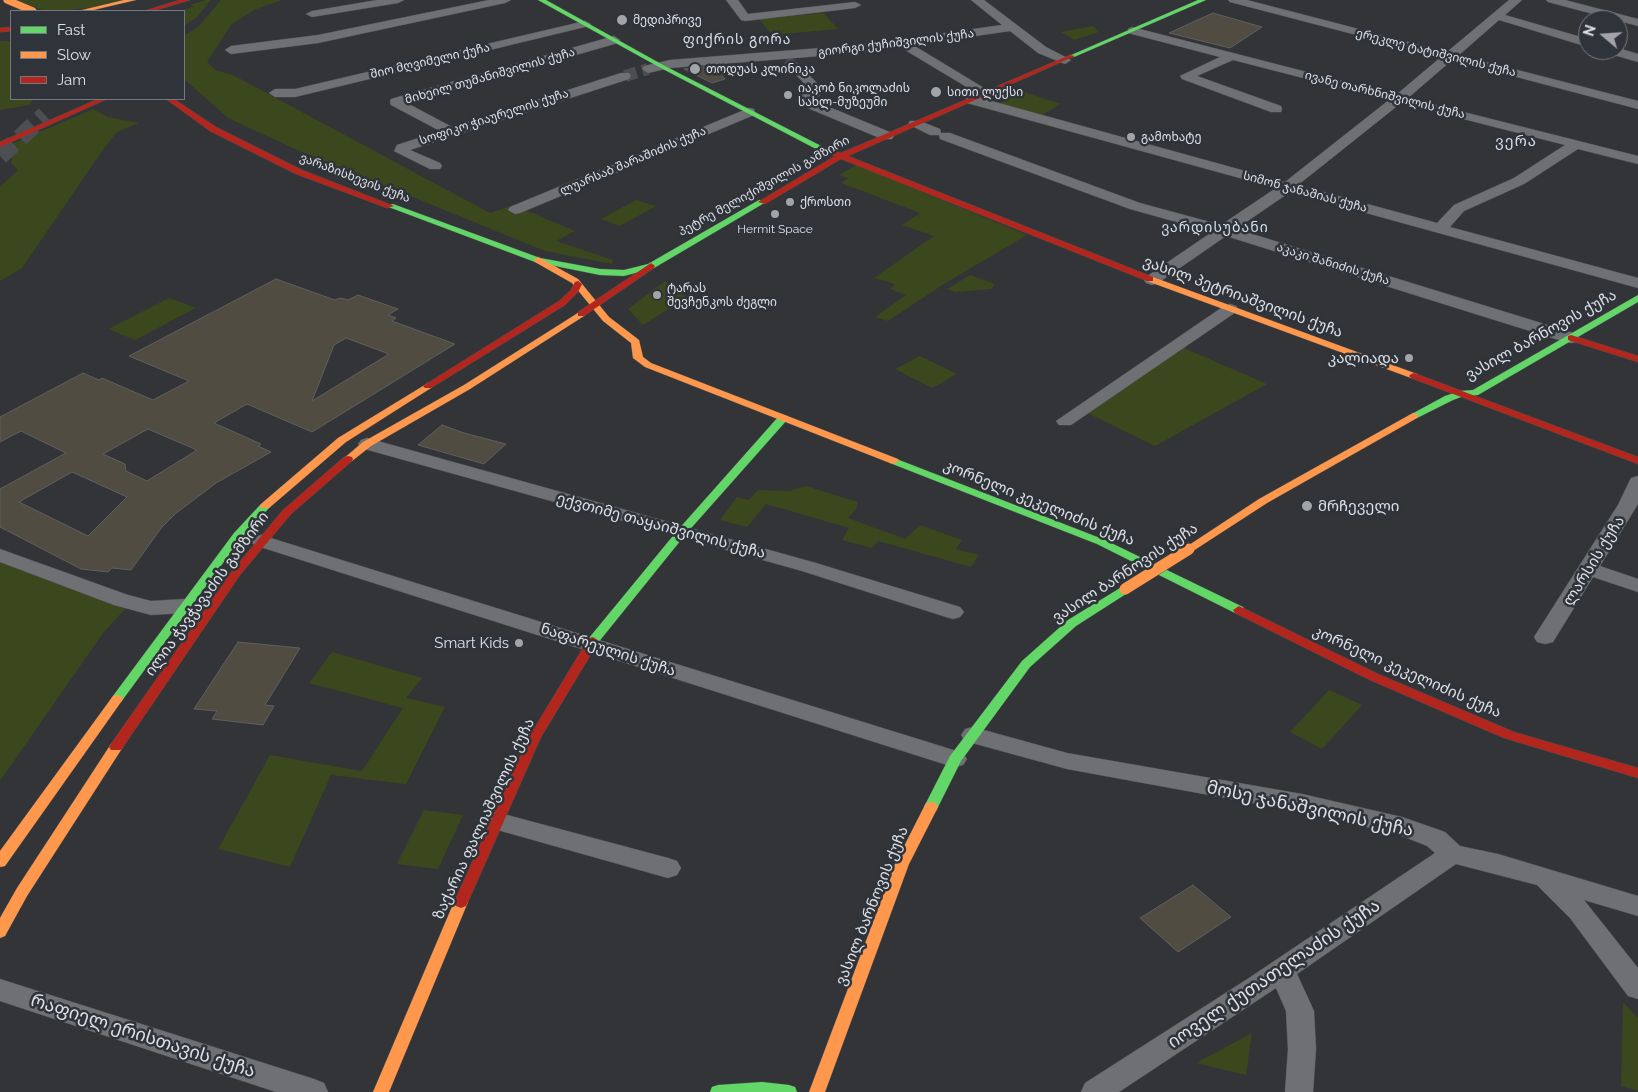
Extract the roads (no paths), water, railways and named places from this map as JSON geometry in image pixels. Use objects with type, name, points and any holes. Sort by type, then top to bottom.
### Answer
[{"type":"street","points":[[8,0],[31,10]]},
{"type":"street","points":[[88,10],[152,0]]},
{"type":"street","points":[[312,14],[398,0]]},
{"type":"street","points":[[453,0],[466,8]]},
{"type":"street","points":[[231,50],[318,39],[505,0]]},
{"type":"street","name":"ვასილ პეტრიაშვილის ქუჩა","points":[[541,0],[661,66],[839,157],[1152,280],[1638,461]]},
{"type":"street","points":[[732,0],[745,18],[855,5]]},
{"type":"street","points":[[977,0],[1042,50],[1065,60]]},
{"type":"street","name":"პეტრე მელიქიშვილის გამზირი","points":[[591,302],[839,157],[1203,0]]},
{"type":"street","name":"ერეკლე ტატიშვილის ქუჩა","points":[[1234,0],[1638,105]]},
{"type":"street","points":[[1152,280],[1224,232],[1287,186],[1400,98],[1516,0]]},
{"type":"street","points":[[1552,0],[1638,23]]},
{"type":"street","points":[[150,10],[182,1]]},
{"type":"street","points":[[0,2],[22,10]]},
{"type":"street","points":[[101,10],[135,3]]},
{"type":"street","points":[[123,10],[135,3]]},
{"type":"street","points":[[1496,16],[1578,40]]},
{"type":"street","name":"შიო მღვიმელი ქუჩა","points":[[275,93],[295,93],[585,24]]},
{"type":"street","name":"გიორგი ქუჩიშვილის ქუჩა","points":[[661,66],[782,58],[1011,28]]},
{"type":"street","name":"ივანე თარხნიშვილის ქუჩა","points":[[1132,31],[1638,160]]},
{"type":"street","name":"მიხეილ თუმანიშვილის ქუჩა","points":[[451,132],[396,102],[614,40]]},
{"type":"street","name":"სიმონ ჯანაშიას ქუჩა","points":[[902,43],[979,97],[1287,186],[1638,283]]},
{"type":"street","points":[[1233,56],[1186,76],[1276,109]]},
{"type":"street","points":[[648,70],[661,66]]},
{"type":"street","points":[[797,70],[818,90],[804,98],[803,101],[887,136]]},
{"type":"street","name":"სოფიკო ჭიაურელის ქუჩა","points":[[435,166],[401,151],[402,148],[625,76]]},
{"type":"street","points":[[0,145],[101,100]]},
{"type":"street","name":"ვარაზისხევის ქუჩა","points":[[173,100],[213,129],[299,172],[538,260],[568,276],[578,284],[591,302]]},
{"type":"street","name":"ლუარსაბ შარაშიძის ქუჩა","points":[[515,210],[750,112]]},
{"type":"street","name":"აკაკი შანიძის ქუჩა","points":[[915,124],[1135,206],[1638,359]]},
{"type":"street","points":[[1440,229],[1459,208],[1518,181],[1576,144]]},
{"type":"street","name":"ვარაზისხევის ქუჩა","points":[[538,260],[612,273],[630,272],[651,266]]},
{"type":"street","points":[[606,319],[614,304],[638,284],[651,266]]},
{"type":"street","name":"ილია ჭავჭავაძის გამზირი","points":[[0,862],[168,627],[238,535],[277,494],[306,467],[365,424],[562,303],[574,292],[578,284]]},
{"type":"street","name":"ვასილ ბარნოვის ქუჩა","points":[[817,1092],[902,864],[955,759],[1026,664],[1072,623],[1263,501],[1390,428],[1460,394],[1474,393],[1638,298]]},
{"type":"street","name":"ილია ჭავჭავაძის გამზირი","points":[[0,932],[22,892],[127,729],[261,541],[286,512],[320,481],[367,444],[432,405],[479,380],[591,302]]},
{"type":"street","name":"კორნელი კეკელიძის ქუჩა","points":[[591,302],[606,319],[636,342],[638,358],[648,365],[1094,539],[1374,677],[1509,735],[1638,772]]},
{"type":"street","points":[[1065,421],[1230,309]]},
{"type":"street","name":"ზაქარია ფალიაშვილის ქუჩა","points":[[381,1092],[496,821],[535,737],[599,632],[681,533],[783,418]]},
{"type":"street","name":"ექვთიმე თაყაიშვილის ქუჩა","points":[[367,444],[681,533],[809,567],[953,612]]},
{"type":"street","name":"ლარსის ქუჩა","points":[[1545,637],[1633,507],[1638,482]]},
{"type":"street","name":"ნაფარეულის ქუჩა","points":[[261,541],[955,759]]},
{"type":"street","points":[[0,555],[121,600],[151,608],[184,606]]},
{"type":"street","points":[[1590,569],[1638,586]]},
{"type":"street","points":[[151,608],[168,627]]},
{"type":"street","name":"მოსე ჯანაშვილის ქუჩა","points":[[973,735],[1067,761],[1302,803],[1402,826],[1436,839],[1452,854],[1498,864],[1638,906]]},
{"type":"street","points":[[496,821],[668,868]]},
{"type":"street","name":"იოველ ქუთათელაძის ქუჩა","points":[[1095,1092],[1282,970],[1452,854]]},
{"type":"street","points":[[1546,879],[1579,911],[1638,988]]},
{"type":"street","points":[[1282,970],[1300,1012],[1302,1049],[1299,1092]]},
{"type":"street","name":"რაფიელ ერისთავის ქუჩა","points":[[0,990],[314,1092]]},
{"type":"street","points":[[718,1092],[762,1089],[789,1092]]},
{"type":"tunnel","points":[[786,61],[797,70]]},
{"type":"tunnel","points":[[625,76],[648,69]]},
{"type":"tunnel","points":[[0,156],[45,115]]},
{"type":"place","name":"მედიპრივე","points":[[622,20]]},
{"type":"place","name":"თოდუას კლინიკა","points":[[695,69]]},
{"type":"place","name":"სითი ლუქსი","points":[[936,92]]},
{"type":"place","name":"იაკობ ნიკოლაძის სახლ-მუზეუმი","points":[[788,95]]},
{"type":"place","name":"გამოხატე","points":[[1131,137]]},
{"type":"place","name":"ქროსთი","points":[[790,202]]},
{"type":"place","name":"Hermit Space","points":[[775,214]]},
{"type":"place","name":"ტარას შევჩენკოს ძეგლი","points":[[657,295]]},
{"type":"place","name":"კალიადა","points":[[1409,358]]},
{"type":"place","name":"მრჩეველი","points":[[1307,506]]},
{"type":"place","name":"Smart Kids","points":[[519,643]]},
{"type":"district","name":"ფიქრის გორა","points":[[737,40]]},
{"type":"district","name":"ვერა","points":[[1516,141]]},
{"type":"district","name":"ვარდისუბანი","points":[[1215,228]]}]
